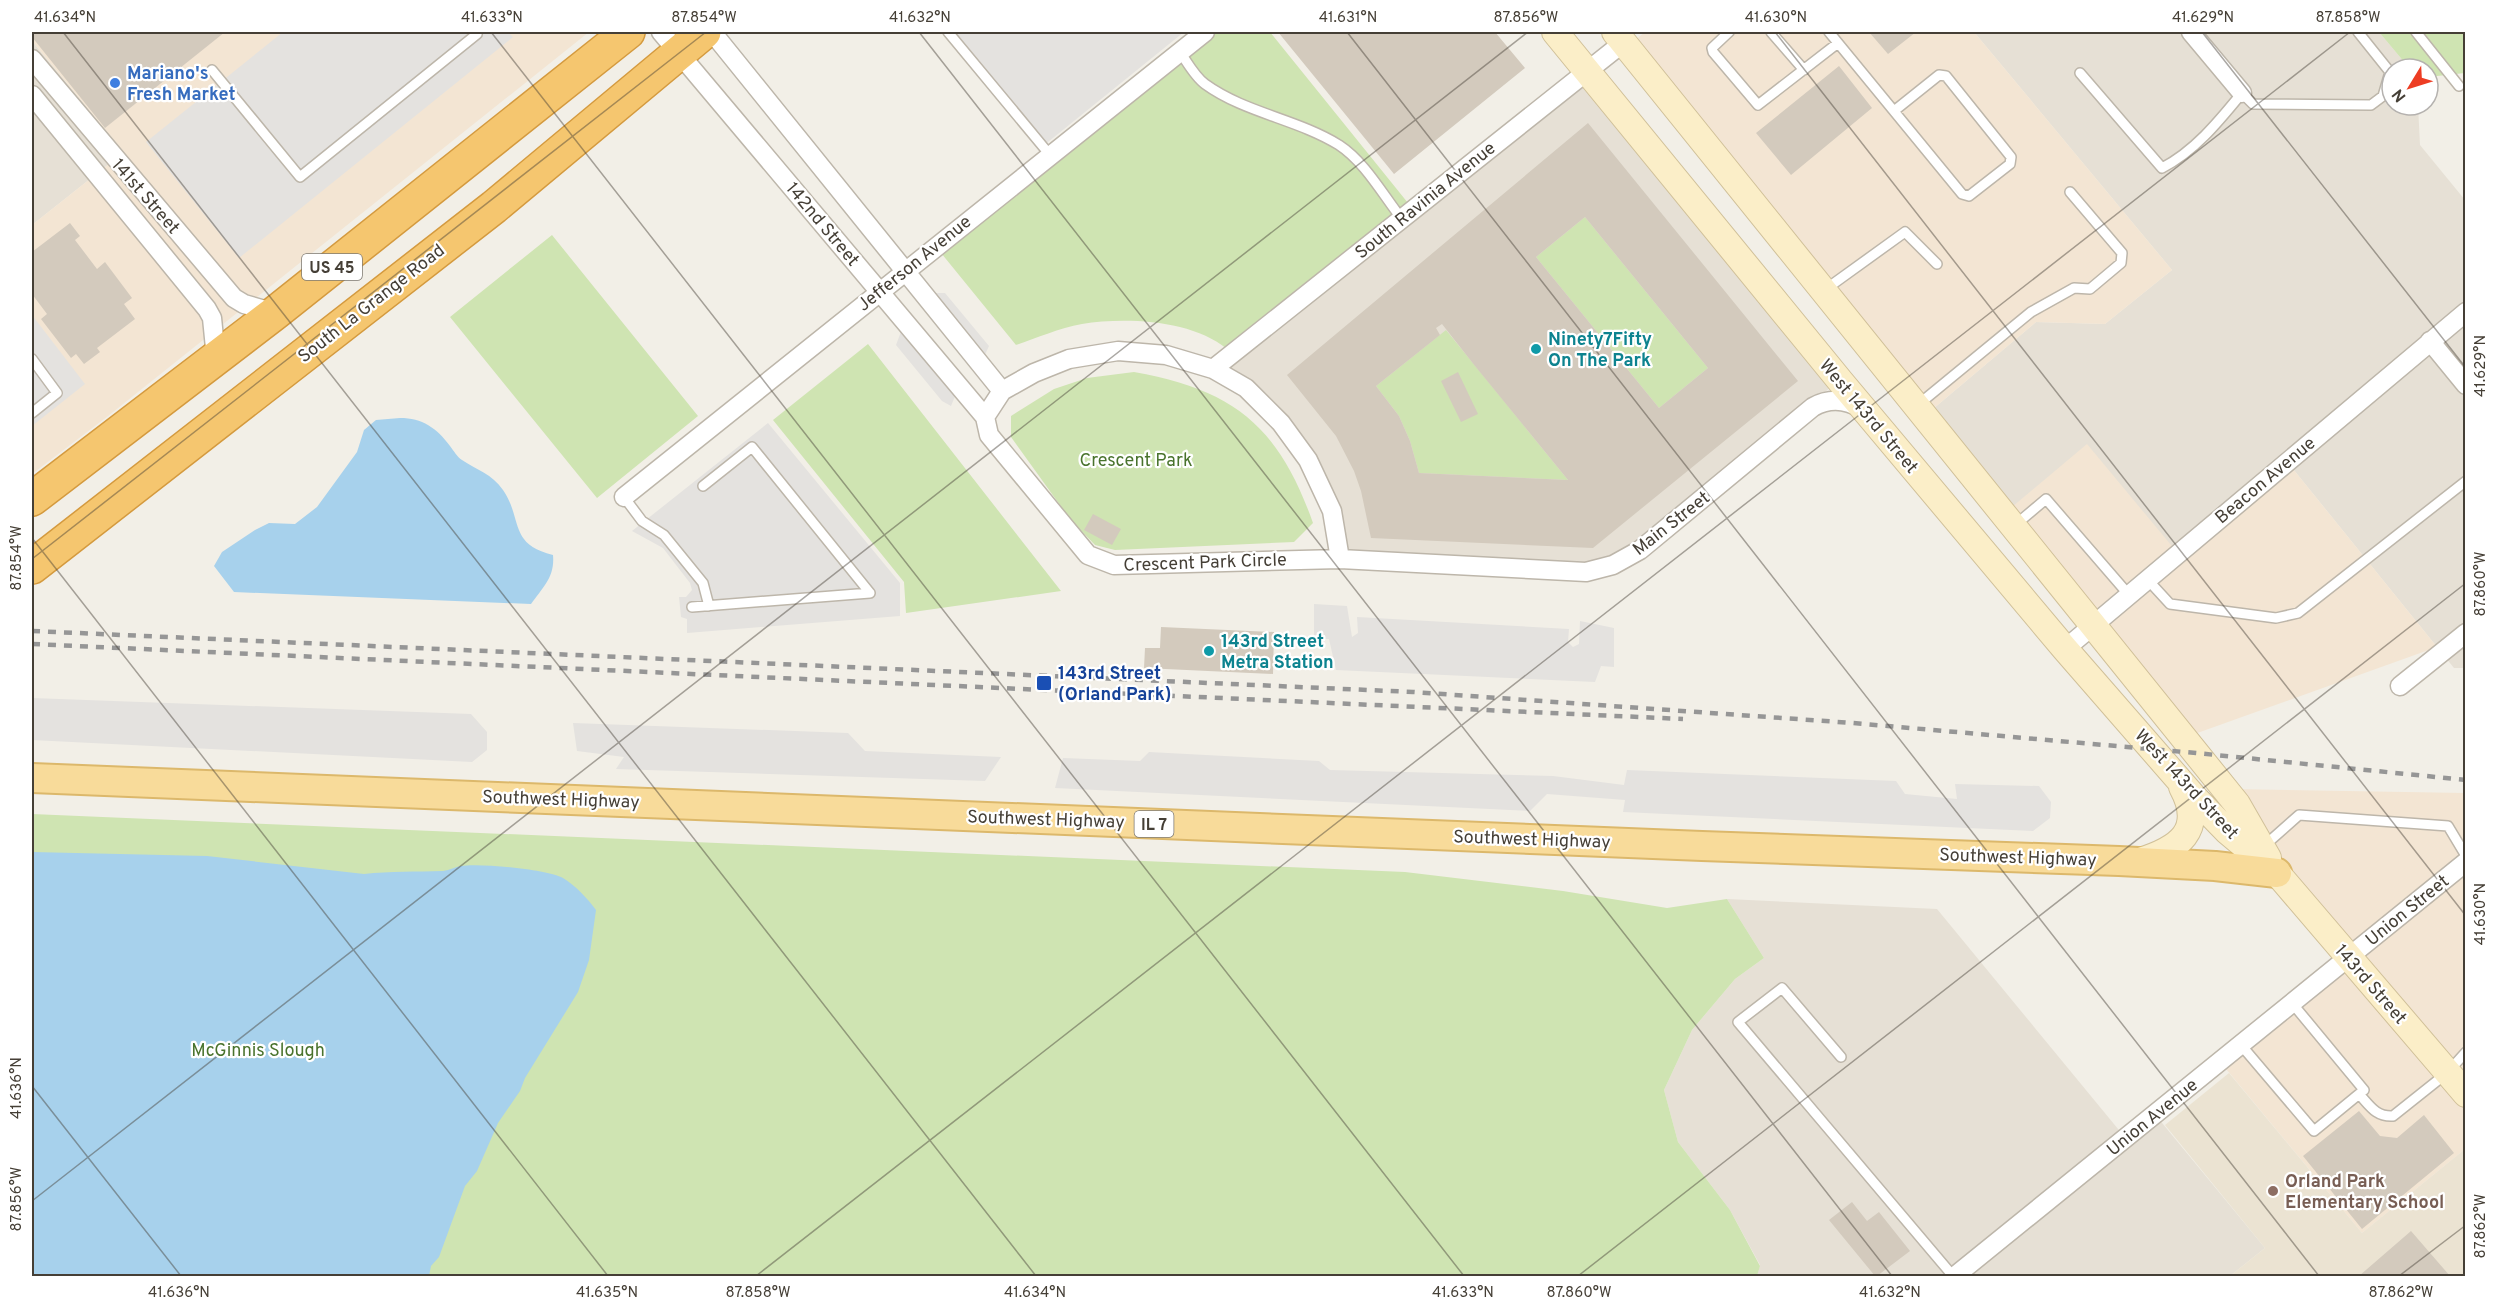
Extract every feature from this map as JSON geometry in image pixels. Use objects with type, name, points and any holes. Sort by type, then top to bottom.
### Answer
[{"type":"highway","name":"US 45","points":[[32,499],[275,313],[628,32]]},
{"type":"highway","name":"South La Grange Road","points":[[32,567],[427,260],[670,42],[704,32]]},
{"type":"main road","name":"West 143rd Street","points":[[1555,32],[1864,410],[2065,649],[2193,796],[2258,851],[2277,873]]},
{"type":"main road","name":"West 143rd Street","points":[[1625,35],[1824,291],[2237,804],[2258,851]]},
{"type":"main road","points":[[2139,862],[2169,851],[2184,838],[2190,821],[2189,804],[2174,774]]},
{"type":"main road","name":"Southwest Highway","points":[[32,778],[1690,846],[2139,862],[2215,866],[2277,873]]},
{"type":"main road","name":"143rd Street","points":[[2277,873],[2466,1094]]},
{"type":"street","name":"142nd Street","points":[[712,32],[1002,391]]},
{"type":"street","name":"Jefferson Avenue","points":[[624,497],[1205,32]]},
{"type":"street","points":[[2191,32],[2242,93]]},
{"type":"street","name":"South Ravinia Avenue","points":[[1213,369],[1587,71],[1625,35]]},
{"type":"street","name":"142nd Street","points":[[670,42],[985,417]]},
{"type":"street","name":"141st Street","points":[[32,59],[234,298],[244,304],[275,313]]},
{"type":"street","name":"141st Street","points":[[32,95],[207,309],[212,318],[216,358]]},
{"type":"street","name":"Beacon Avenue","points":[[2065,649],[2466,312]]},
{"type":"street","points":[[2430,341],[2466,385]]},
{"type":"street","points":[[1806,411],[1817,401],[1824,387],[1823,370],[1814,349]]},
{"type":"street","points":[[985,417],[1002,391],[1034,373],[1069,359],[1118,351],[1166,355],[1213,369],[1245,388],[1281,423],[1308,460],[1332,511],[1340,559]]},
{"type":"street","name":"Main Street","points":[[1340,559],[1586,572],[1613,565],[1640,550],[1806,411],[1820,403],[1830,401],[1844,401],[1864,410]]},
{"type":"street","name":"Crescent Park Circle","points":[[985,417],[989,435],[1088,555],[1114,565],[1340,559]]},
{"type":"street","points":[[2400,686],[2466,633]]},
{"type":"street","name":"Union Street","points":[[2348,958],[2466,862]]},
{"type":"street","name":"Union Avenue","points":[[1954,1276],[2348,958]]},
{"type":"lane","points":[[212,70],[300,177],[477,34],[476,32]]},
{"type":"lane","points":[[948,32],[1050,155]]},
{"type":"lane","points":[[1729,32],[1714,44],[1713,52],[1758,105],[1838,43]]},
{"type":"lane","points":[[1771,32],[1804,70]]},
{"type":"lane","points":[[1829,32],[1894,111],[1965,196],[1969,196],[2010,164],[2011,157],[1946,76],[1939,75],[1894,111]]},
{"type":"lane","points":[[2080,73],[2162,168],[2175,162],[2215,128],[2242,93],[2253,104],[2371,105],[2384,96],[2390,72],[2358,32]]},
{"type":"lane","points":[[2416,32],[2459,86]]},
{"type":"lane","points":[[1180,52],[1203,83],[1226,97],[1318,133],[1342,147],[1359,164],[1402,219]]},
{"type":"lane","points":[[1917,406],[2031,312],[2074,288],[2090,288],[2121,263],[2122,253],[2070,192]]},
{"type":"lane","points":[[1824,291],[1905,232],[1938,264]]},
{"type":"lane","points":[[32,359],[57,393],[32,413]]},
{"type":"lane","points":[[692,607],[870,593],[752,447],[703,486]]},
{"type":"lane","points":[[2147,579],[2170,604],[2276,618],[2298,613],[2466,481]]},
{"type":"lane","points":[[624,497],[642,521],[664,535],[703,583],[709,606]]},
{"type":"lane","points":[[2013,526],[2046,499],[2129,595]]},
{"type":"lane","points":[[2258,851],[2299,814],[2448,826],[2466,856]]},
{"type":"lane","points":[[1841,1057],[1782,988],[1738,1022],[1954,1276]]},
{"type":"lane","points":[[2241,1045],[2314,1131],[2364,1090],[2292,1004]]},
{"type":"lane","points":[[2359,1094],[2376,1113],[2383,1117],[2393,1116],[2447,1073],[2466,1052]]},
{"type":"shaded area","points":[[32,32],[589,32],[108,416],[32,474],[32,225],[124,152],[32,41]]},
{"type":"shaded area","points":[[283,32],[508,32],[513,37],[239,258],[146,142]]},
{"type":"shaded area","points":[[951,32],[1184,32],[1043,146]]},
{"type":"shaded area","points":[[1645,32],[1974,32],[2172,270],[2105,324],[2036,322],[1927,414],[1630,44]]},
{"type":"shaded area","points":[[1974,32],[2379,32],[2400,57],[2380,57],[2380,117],[2419,117],[2420,145],[2465,200],[2465,308],[2176,551],[2006,512],[1927,414],[2036,322],[2105,324],[2172,270]]},
{"type":"shaded area","points":[[32,41],[124,152],[32,225]]},
{"type":"shaded area","points":[[1587,80],[1836,383],[1639,543],[1582,568],[1344,553],[1311,451],[1223,370]]},
{"type":"shaded area","points":[[935,293],[945,293],[989,346],[982,361],[934,303]]},
{"type":"shaded area","points":[[32,315],[85,384],[32,426]]},
{"type":"shaded area","points":[[2465,322],[2465,374],[2440,343]]},
{"type":"shaded area","points":[[902,329],[956,394],[951,406],[942,401],[896,345]]},
{"type":"shaded area","points":[[2429,348],[2465,392],[2465,668],[2454,668],[2289,464]]},
{"type":"shaded area","points":[[768,423],[900,583],[900,616],[687,633],[687,619],[681,617],[679,597],[686,597],[692,590],[690,583],[663,548],[632,531]]},
{"type":"shaded area","points":[[2087,444],[2176,551],[2094,621],[2006,512]]},
{"type":"shaded area","points":[[2289,464],[2437,647],[2189,736],[2098,625]]},
{"type":"shaded area","points":[[1314,604],[1347,606],[1352,637],[1358,633],[1357,617],[1569,629],[1568,642],[1573,647],[1579,644],[1580,621],[1614,628],[1614,667],[1601,666],[1595,682],[1336,670],[1329,639],[1314,639]]},
{"type":"shaded area","points":[[32,698],[471,714],[487,732],[487,750],[472,762],[32,740]]},
{"type":"shaded area","points":[[573,723],[848,733],[865,751],[1001,757],[985,781],[616,769],[624,757],[577,751]]},
{"type":"shaded area","points":[[1149,752],[1319,761],[1330,770],[1553,776],[1624,785],[1627,770],[1896,781],[1905,794],[1957,799],[1955,784],[2039,786],[2051,802],[2050,818],[2033,831],[1623,812],[1625,800],[1547,794],[1530,811],[1055,788],[1063,758],[1140,761]]},
{"type":"shaded area","points":[[2230,789],[2465,793],[2465,857],[2351,951],[2281,870]]},
{"type":"shaded area","points":[[2465,867],[2465,1090],[2355,957]]},
{"type":"shaded area","points":[[1727,899],[1937,909],[2123,1135],[1951,1276],[1757,1276],[1760,1265],[1730,1210],[1678,1142],[1664,1090],[1692,1030],[1735,979],[1764,958]]},
{"type":"shaded area","points":[[2349,961],[2465,1098],[2465,1149],[2362,1233],[2222,1064]]},
{"type":"shaded area","name":"Orland Park Elementary School","points":[[2229,1073],[2362,1233],[2465,1149],[2465,1276],[2230,1276],[2265,1248],[2165,1125]]},
{"type":"shaded area","points":[[2158,1118],[2265,1248],[2230,1276],[1962,1276]]},
{"type":"green space","points":[[1210,32],[1270,32],[1408,203],[1227,349],[1213,339],[1177,326],[1138,321],[1082,324],[1016,345],[937,248]]},
{"type":"green space","points":[[2379,32],[2465,32],[2465,73],[2440,76],[2440,57],[2400,57]]},
{"type":"green space","points":[[1585,217],[1708,368],[1659,408],[1536,257]]},
{"type":"green space","points":[[552,235],[698,416],[597,498],[450,317]]},
{"type":"green space","points":[[1446,330],[1568,480],[1419,473],[1410,441],[1399,416],[1376,386]]},
{"type":"green space","points":[[868,344],[1061,591],[906,613],[904,582],[773,420]]},
{"type":"green space","name":"Crescent Park","points":[[1134,372],[1200,390],[1226,402],[1249,418],[1285,461],[1313,523],[1294,542],[1115,550],[1095,545],[1070,519],[1011,437],[1011,416],[1054,389],[1087,378]]},
{"type":"green space","name":"McGinnis Slough","points":[[32,814],[1405,872],[1563,891],[1667,908],[1727,899],[1764,958],[1735,979],[1692,1030],[1664,1090],[1678,1142],[1730,1210],[1760,1266],[1757,1276],[32,1276]]},
{"type":"water","points":[[408,418],[428,425],[440,434],[460,459],[494,480],[509,501],[523,537],[539,550],[553,555],[550,576],[531,604],[234,592],[214,566],[222,552],[269,523],[295,524],[317,507],[357,452],[364,430],[376,420]]},
{"type":"water","name":"McGinnis Slough","points":[[32,852],[207,856],[364,874],[443,871],[470,865],[497,866],[555,875],[577,888],[596,910],[589,960],[578,992],[525,1078],[520,1091],[498,1123],[477,1171],[465,1186],[439,1257],[431,1266],[429,1276],[32,1276]]},
{"type":"building","name":"Mariano's Fresh Market","points":[[32,32],[225,32],[105,128],[32,37]]},
{"type":"building","points":[[1278,32],[1495,32],[1525,68],[1394,174]]},
{"type":"building","points":[[1869,32],[1916,32],[1888,54]]},
{"type":"building","points":[[1839,66],[1872,108],[1791,175],[1756,133]]},
{"type":"building","name":"Ninety7Fifty On The Park","points":[[1588,123],[1798,381],[1593,548],[1371,538],[1361,491],[1354,471],[1336,436],[1287,375]],"holes":[[[1585,217],[1708,368],[1659,408],[1536,257]],[[1442,324],[1475,366],[1568,480],[1419,473],[1410,441],[1399,416],[1376,386],[1440,335],[1436,328]]]},
{"type":"building","points":[[70,223],[80,236],[75,240],[97,269],[105,262],[132,298],[124,304],[135,319],[97,348],[100,352],[84,364],[76,354],[71,358],[41,319],[47,314],[32,294],[32,252]]},
{"type":"building","points":[[1458,372],[1478,414],[1461,422],[1441,381]]},
{"type":"building","points":[[1093,514],[1121,529],[1112,545],[1084,530]]},
{"type":"building","name":"143rd Street Metra Station","points":[[1161,627],[1274,632],[1273,674],[1144,668],[1145,648],[1160,648]]},
{"type":"building","points":[[2359,1111],[2380,1136],[2397,1138],[2424,1115],[2454,1153],[2362,1229],[2303,1156]]},
{"type":"building","points":[[1852,1202],[1867,1221],[1879,1212],[1910,1251],[1877,1276],[1829,1220]]},
{"type":"building","points":[[2411,1231],[2450,1276],[2359,1276]]},
{"type":"railway","points":[[32,631],[1413,692],[1853,723],[2196,753],[2466,780]]},
{"type":"railway","points":[[32,644],[1683,719]]},
{"type":"place","name":"Mariano's Fresh Market","points":[[115,83]]},
{"type":"place","name":"Ninety7Fifty On The Park","points":[[1536,349]]},
{"type":"place","name":"143rd Street Metra Station","points":[[1209,651]]},
{"type":"place","name":"143rd Street (Orland Park)","points":[[1044,683]]},
{"type":"place","name":"Orland Park Elementary School","points":[[2273,1191]]}]
